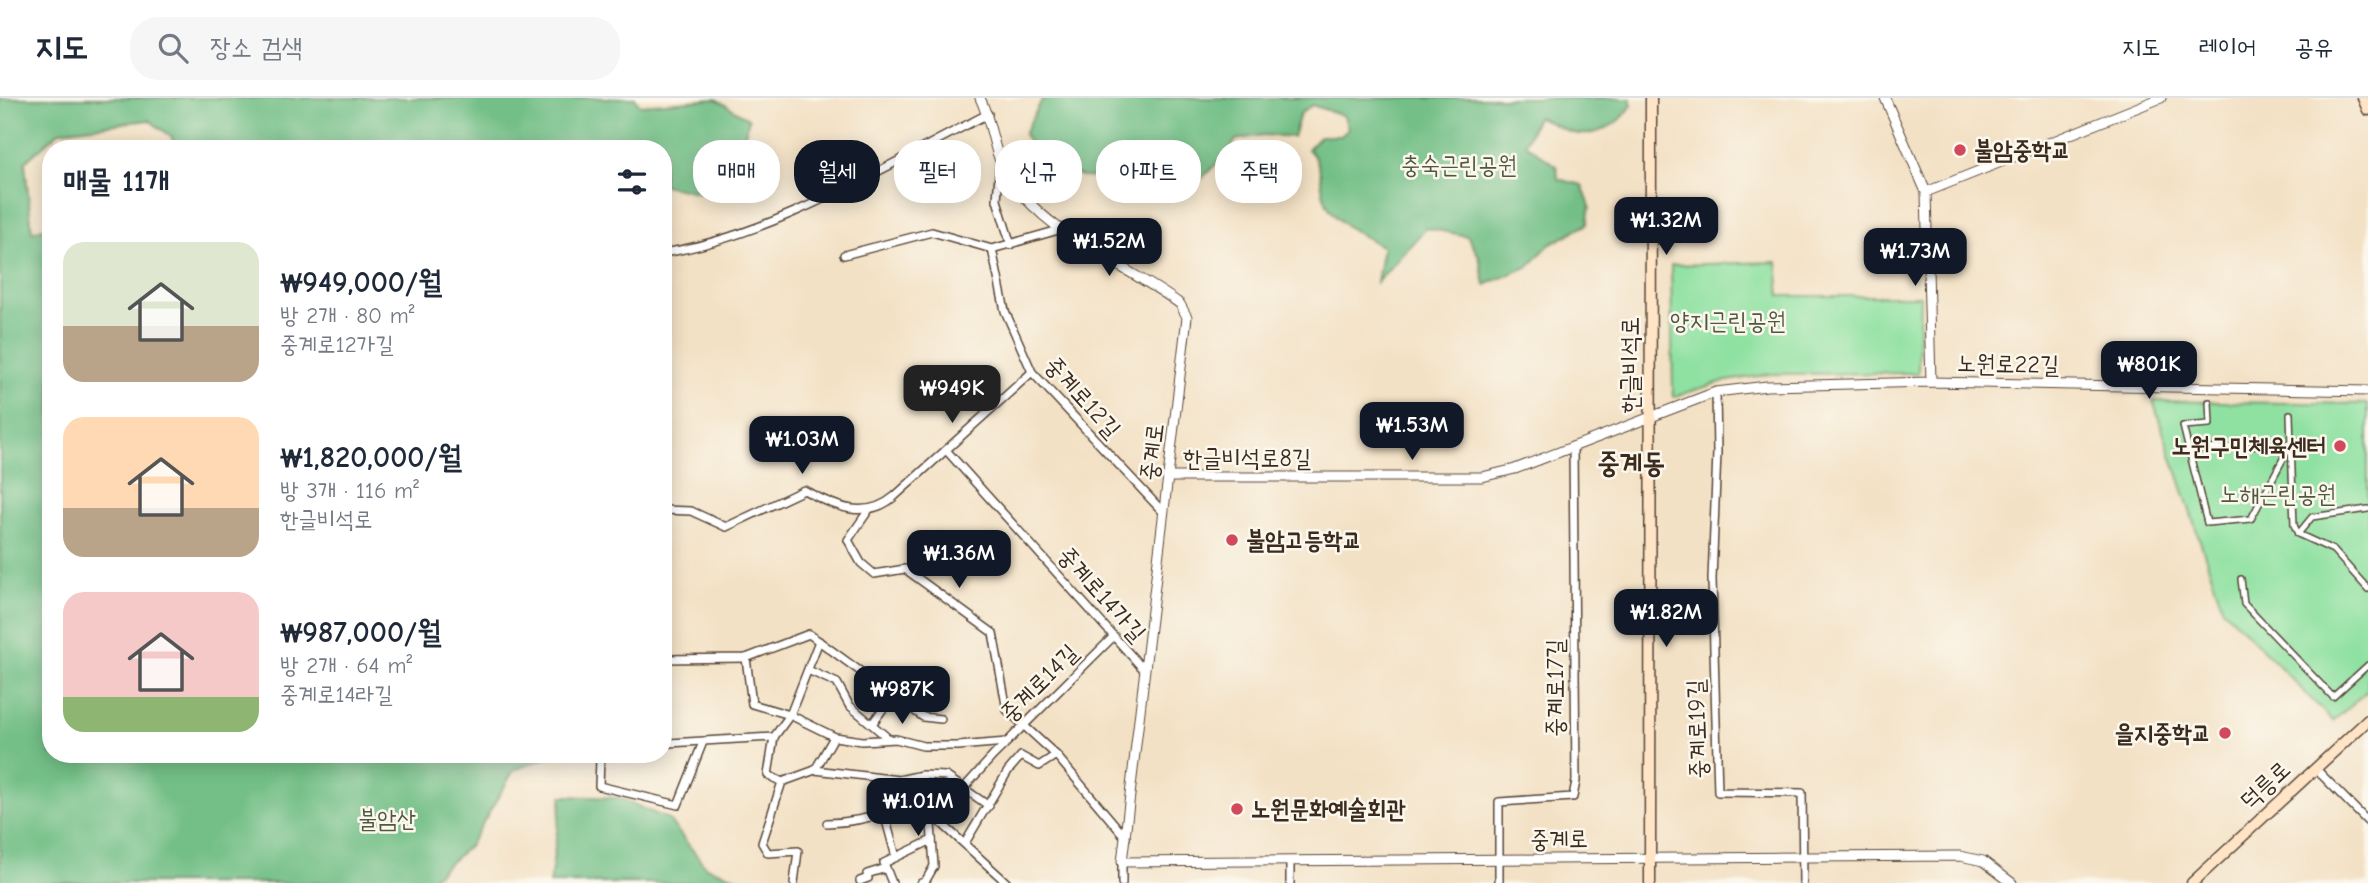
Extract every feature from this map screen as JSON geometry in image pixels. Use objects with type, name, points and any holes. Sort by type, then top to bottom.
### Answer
[{"type":"main road","name":"한글비석로","points":[[1650,883],[1651,98]]},
{"type":"main road","points":[[2363,98],[2368,110]]},
{"type":"main road","name":"덕릉로","points":[[2192,883],[2368,720]]},
{"type":"street","name":"중계로","points":[[980,98],[988,114],[995,141]]},
{"type":"street","points":[[1885,98],[1926,192],[1931,382]]},
{"type":"street","points":[[1926,192],[2161,98]]},
{"type":"street","points":[[672,252],[696,248],[786,216],[988,114]]},
{"type":"street","name":"중계로","points":[[998,203],[1011,245]]},
{"type":"street","name":"중계로","points":[[1036,203],[1062,229],[1183,307],[1187,317],[1122,862],[1975,857],[2012,883]]},
{"type":"street","points":[[844,255],[932,233],[992,249],[1062,229]]},
{"type":"street","name":"중계로12길","points":[[992,249],[1005,311],[1032,372],[1164,513]]},
{"type":"street","points":[[1032,372],[891,499],[868,511],[848,540],[861,563],[874,574],[905,569],[992,633],[1007,710],[1026,724],[1056,755],[1126,838]]},
{"type":"street","name":"노원로22길","points":[[1651,415],[1716,392],[1812,384],[1931,382],[2368,391]]},
{"type":"street","name":"중계로19길","points":[[1716,392],[1717,453],[1712,579],[1718,792],[1802,793],[1803,857]]},
{"type":"street","points":[[2209,402],[2210,424],[2183,426],[2207,523],[2251,519],[2291,443]]},
{"type":"street","points":[[2290,414],[2294,525],[2298,534],[2333,550],[2368,589]]},
{"type":"street","name":"한글비석로8길","points":[[1167,477],[1482,477],[1515,469],[1651,415]]},
{"type":"street","points":[[2189,450],[2291,443]]},
{"type":"street","name":"중계로17길","points":[[1501,859],[1499,802],[1573,797],[1576,781],[1573,446]]},
{"type":"street","name":"중계로14가길","points":[[946,450],[1146,671]]},
{"type":"street","points":[[672,510],[691,511],[726,527],[804,490],[848,509],[868,511]]},
{"type":"street","points":[[2298,534],[2312,517],[2368,509]]},
{"type":"street","points":[[2241,579],[2244,604],[2333,697],[2368,665]]},
{"type":"street","points":[[672,659],[746,658],[809,634],[923,717],[941,719]]},
{"type":"street","name":"중계로14길","points":[[934,821],[1114,636]]},
{"type":"street","points":[[819,641],[810,671],[790,715],[774,737],[768,775],[782,782],[815,771],[899,780],[922,775],[946,776],[989,806]]},
{"type":"street","points":[[746,658],[752,704],[790,715],[834,737],[862,741],[890,740],[923,746],[1007,743]]},
{"type":"street","points":[[810,671],[836,683],[849,705],[890,740]]},
{"type":"street","points":[[872,724],[893,695]]},
{"type":"street","points":[[672,743],[774,737]]},
{"type":"street","points":[[815,771],[834,737]]},
{"type":"street","points":[[600,763],[599,786],[678,804],[703,742]]},
{"type":"street","points":[[965,843],[1008,771],[1021,756],[1039,766],[1056,755]]},
{"type":"street","points":[[2315,768],[2368,822]]},
{"type":"street","points":[[782,782],[762,843],[768,853],[798,851],[794,883]]},
{"type":"street","points":[[827,823],[884,813],[921,800],[945,784],[964,789]]},
{"type":"street","points":[[921,800],[934,821],[965,843],[1007,883]]},
{"type":"street","points":[[884,813],[896,858]]},
{"type":"street","points":[[921,883],[934,866],[934,821]]},
{"type":"street","points":[[892,883],[884,863],[932,839]]},
{"type":"street","points":[[1803,857],[1803,883]]},
{"type":"street","points":[[1500,883],[1501,859]]},
{"type":"street","points":[[1290,861],[1290,883]]},
{"type":"street","points":[[1122,862],[1122,883]]},
{"type":"street","points":[[860,881],[868,878],[867,874],[886,868]]},
{"type":"green space","name":"불암산","points":[[0,98],[635,98],[640,105],[716,99],[749,119],[743,140],[693,140],[693,191],[672,187],[672,140],[172,140],[149,120],[60,131],[50,140],[42,140],[42,147],[25,162],[32,232],[42,228],[42,763],[532,763],[514,770],[469,846],[426,883],[0,883]]},
{"type":"green space","name":"충숙근린공원","points":[[1043,98],[1630,98],[1632,105],[1623,117],[1595,133],[1579,134],[1537,117],[1525,144],[1557,166],[1558,179],[1582,185],[1590,206],[1587,224],[1549,245],[1529,266],[1485,285],[1479,256],[1467,236],[1426,228],[1377,282],[1383,247],[1350,228],[1329,208],[1319,167],[1308,149],[1320,136],[1341,136],[1348,129],[1344,116],[1312,105],[1300,114],[1293,137],[1262,135],[1236,140],[1215,140],[1215,165],[1201,179],[1201,140],[1096,140],[1096,178],[1082,177],[1082,140],[1027,140],[1024,134]]},
{"type":"green space","name":"양지근린공원","points":[[1777,262],[1780,296],[1920,296],[1918,373],[1770,374],[1721,382],[1673,397],[1671,265]]},
{"type":"green space","name":"노해근린공원","points":[[2153,401],[2368,404],[2368,690],[2333,721],[2223,609]]},
{"type":"green space","points":[[562,796],[619,798],[668,819],[706,867],[753,883],[550,883]]},
{"type":"place","name":"불암중학교","points":[[1960,150]]},
{"type":"place","name":"노원구민체육센터","points":[[2340,446]]},
{"type":"place","name":"불암고등학교","points":[[1232,540]]},
{"type":"place","name":"을지중학교","points":[[2225,733]]},
{"type":"place","name":"노원문화예술회관","points":[[1237,809]]},
{"type":"district","name":"중계동","points":[[1631,462]]}]
